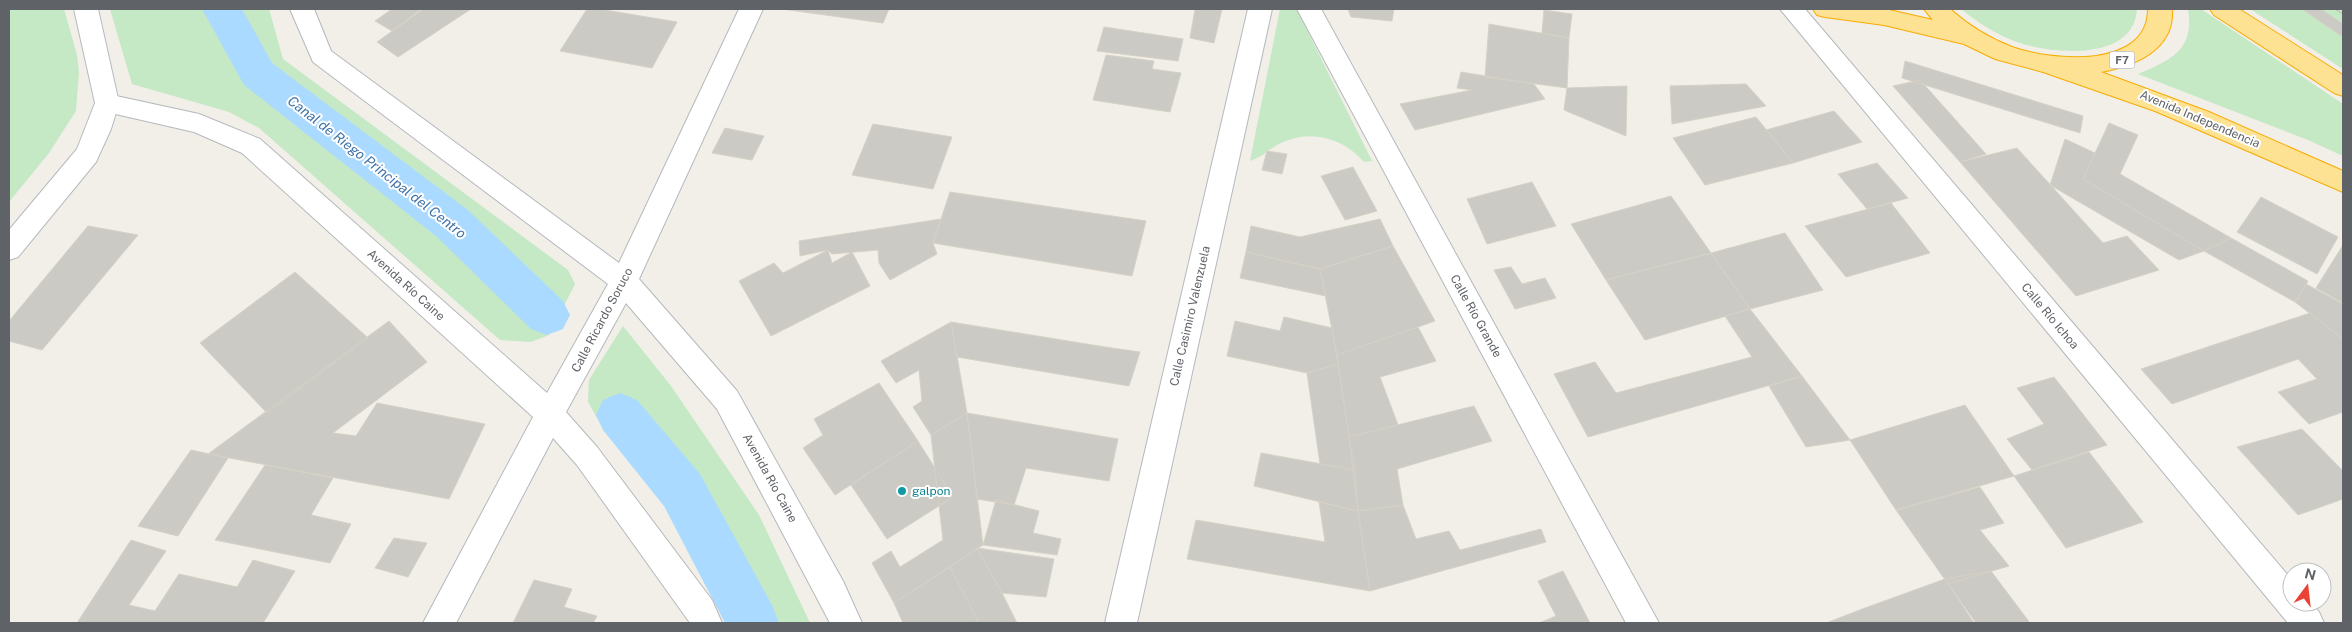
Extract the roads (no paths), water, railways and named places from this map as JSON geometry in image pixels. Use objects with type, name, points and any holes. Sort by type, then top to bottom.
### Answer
[{"type":"highway","name":"F7","points":[[1826,9],[1884,18],[1971,38],[2010,55],[2052,66],[2092,67],[2126,59],[2150,43],[2161,20],[2160,9]]},
{"type":"highway","name":"F7","points":[[1936,9],[1971,38]]},
{"type":"highway","points":[[2222,9],[2343,88]]},
{"type":"highway","name":"Avenida Independencia","points":[[2052,66],[2124,88],[2215,124],[2343,182]]},
{"type":"street","points":[[9,249],[87,155],[100,129],[107,104],[86,9]]},
{"type":"street","name":"Avenida Río Caine","points":[[302,9],[321,56],[624,281],[727,400],[832,592],[846,623]]},
{"type":"street","name":"Calle Ricardo Soruco","points":[[439,623],[550,414],[624,281],[751,9]]},
{"type":"street","name":"Calle Casimiro Valenzuela","points":[[1121,623],[1260,9]]},
{"type":"street","name":"Calle Río Grande","points":[[1309,9],[1643,623]]},
{"type":"street","name":"Calle Río Ichoa","points":[[1792,9],[2308,623]]},
{"type":"street","name":"Avenida Río Caine","points":[[107,104],[199,124],[250,146],[550,414],[587,456],[701,611],[706,623]]},
{"type":"waterway","name":"Canal de Riego Principal del Centro","points":[[222,9],[258,74],[452,223],[547,315]]},
{"type":"waterway","name":"Canal de Riego Principal del Centro","points":[[620,415],[682,490],[753,623]]},
{"type":"tram line","points":[[2335,9],[2343,14]]},
{"type":"place","name":"galpon","points":[[902,491]]}]
